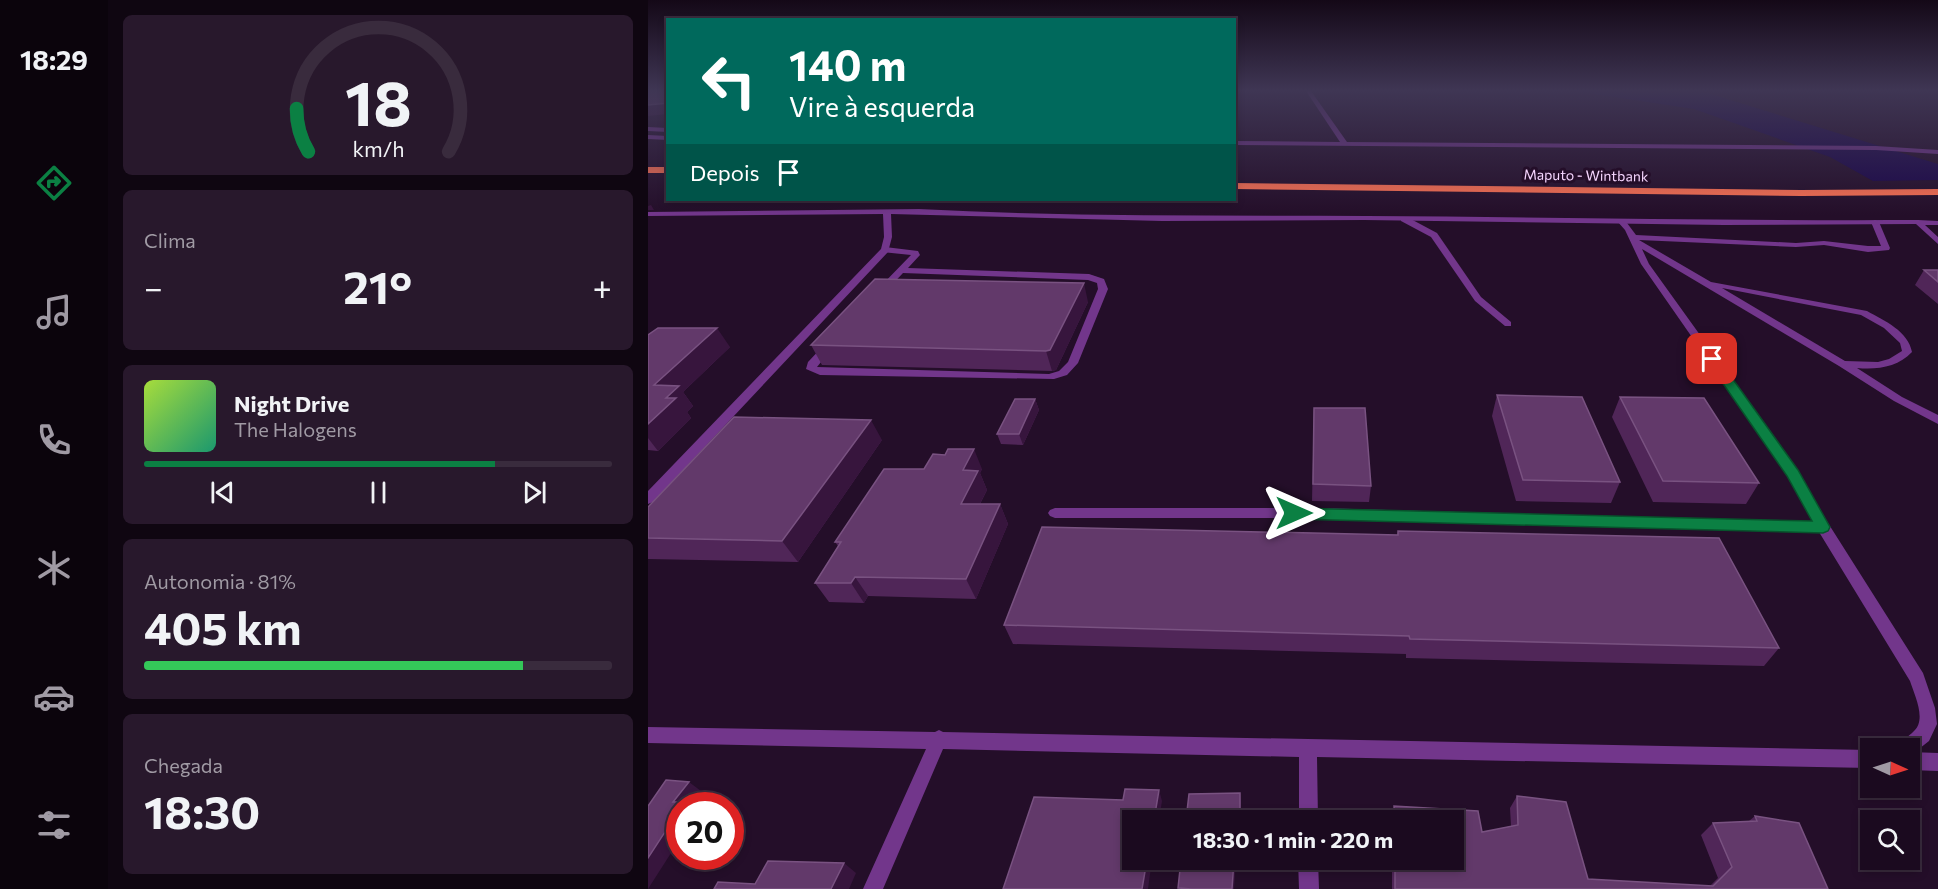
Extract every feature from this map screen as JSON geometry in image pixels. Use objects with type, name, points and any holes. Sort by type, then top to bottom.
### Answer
[{"type":"highway","points":[[648,170],[666,170]]},
{"type":"highway","name":"Maputo - Wintbank","points":[[1236,177],[1938,183]]},
{"type":"highway","points":[[648,181],[666,181]]},
{"type":"highway","name":"Maputo - Wintbank","points":[[1236,186],[1801,193],[1938,192]]},
{"type":"street","points":[[1337,132],[1345,144]]},
{"type":"street","points":[[648,138],[666,138]]},
{"type":"street","points":[[1236,143],[1876,148],[1938,152]]},
{"type":"street","points":[[648,214],[919,211],[1005,216],[1162,219],[1938,223]]},
{"type":"street","points":[[648,499],[885,250],[888,237],[887,212]]},
{"type":"street","points":[[1404,219],[1434,236],[1478,299],[1508,324]]},
{"type":"street","points":[[1621,221],[1634,239],[1645,264],[1792,473],[1917,678],[1928,708],[1928,724],[1919,738]]},
{"type":"street","points":[[1634,239],[1796,245],[1824,243],[1868,249],[1886,248],[1875,222]]},
{"type":"street","points":[[1918,222],[1938,242]]},
{"type":"street","points":[[1634,239],[1844,364],[1898,399],[1938,420]]},
{"type":"street","points":[[877,296],[916,255],[915,253],[885,250]]},
{"type":"street","points":[[836,338],[812,364],[811,369],[820,372],[1050,377],[1063,373],[1072,363],[1103,290],[1101,282],[1089,277],[901,270]]},
{"type":"street","points":[[1703,282],[1864,313],[1887,326],[1905,342],[1907,352],[1895,362],[1871,366],[1844,364]]},
{"type":"street","points":[[1055,513],[1318,513],[1823,527]]},
{"type":"street","points":[[648,735],[1860,759]]},
{"type":"street","points":[[873,889],[939,739]]},
{"type":"street","points":[[1308,747],[1308,810]]},
{"type":"street","points":[[1920,761],[1938,762]]},
{"type":"street","points":[[1308,870],[1309,889]]},
{"type":"shaded area","points":[[1761,132],[1836,132],[1938,164],[1938,180],[1873,181],[1830,157]]},
{"type":"building","points":[[1924,270],[1938,270],[1938,282]]},
{"type":"building","points":[[875,279],[1084,283],[1050,350],[1046,351],[811,345]]},
{"type":"building","points":[[658,328],[717,328],[654,385],[679,386],[666,398],[676,398],[648,424],[648,335]]},
{"type":"building","points":[[1497,395],[1582,397],[1620,482],[1523,480]]},
{"type":"building","points":[[1620,397],[1704,398],[1759,483],[1663,481]]},
{"type":"building","points":[[1015,399],[1035,399],[1019,434],[997,434]]},
{"type":"building","points":[[1314,408],[1365,408],[1371,486],[1313,484]]},
{"type":"building","points":[[734,417],[871,420],[782,541],[648,538],[648,507]]},
{"type":"building","points":[[948,449],[974,449],[963,470],[978,471],[961,504],[1000,504],[966,579],[855,577],[851,583],[815,583],[841,542],[835,542],[884,469],[924,469],[933,454],[945,455]]},
{"type":"building","points":[[1042,527],[1398,535],[1398,531],[1719,538],[1779,648],[1410,639],[1409,636],[1004,625]]},
{"type":"building","points":[[666,780],[689,782],[681,792],[666,792],[666,830],[648,858],[648,806]]},
{"type":"building","points":[[1125,789],[1159,790],[1156,810],[1122,810],[1122,870],[1145,870],[1142,889],[1003,889],[1034,797],[1123,800]]},
{"type":"building","points":[[1240,793],[1240,810],[1187,810],[1189,794]]},
{"type":"building","points":[[1517,796],[1566,802],[1588,879],[1713,886],[1732,867],[1713,823],[1757,821],[1755,816],[1799,823],[1828,889],[1395,889],[1395,870],[1464,870],[1464,810],[1478,811],[1482,832],[1518,825]]},
{"type":"building","points":[[1394,806],[1461,810],[1394,810]]},
{"type":"building","points":[[768,861],[844,863],[831,889],[714,889],[718,882],[755,884]]},
{"type":"building","points":[[1180,870],[1233,870],[1232,889],[1178,888]]},
{"type":"route","points":[[1294,513],[1823,527],[1792,473],[1712,359]]}]
